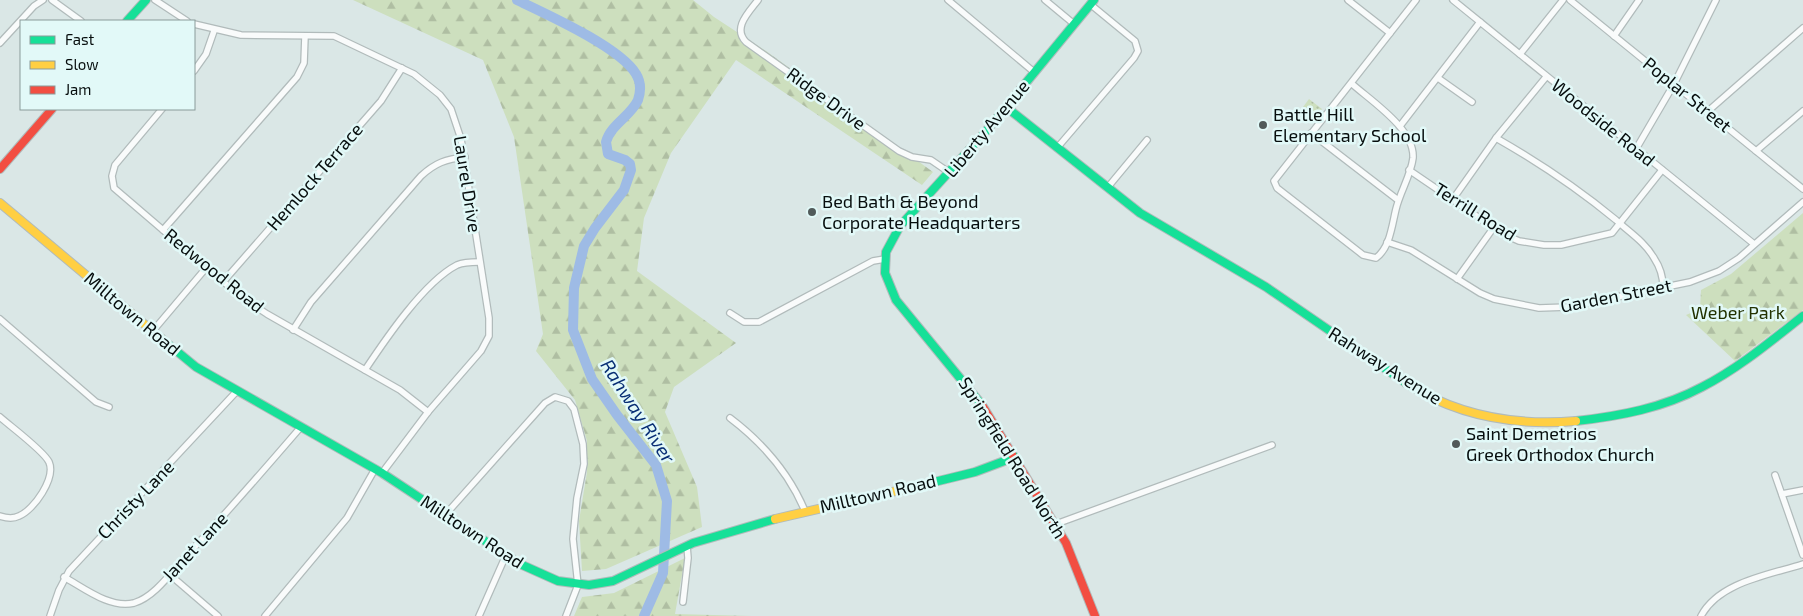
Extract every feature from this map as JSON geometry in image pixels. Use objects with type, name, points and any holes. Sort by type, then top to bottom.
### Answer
[{"type":"street","points":[[21,20],[34,6],[44,0]]},
{"type":"street","points":[[52,0],[80,20]]},
{"type":"street","points":[[128,20],[146,0]]},
{"type":"street","points":[[155,0],[185,20]]},
{"type":"street","name":"Ridge Drive","points":[[758,0],[741,26],[740,34],[746,42],[899,151],[912,157],[931,160],[950,173]]},
{"type":"street","points":[[948,0],[1034,72]]},
{"type":"street","points":[[1045,0],[1074,24]]},
{"type":"street","points":[[1348,0],[1390,33]]},
{"type":"street","points":[[1351,84],[1400,126],[1411,144],[1413,158],[1398,200],[1387,242],[1380,255],[1376,258],[1363,255],[1277,188],[1274,181],[1276,176],[1416,0]]},
{"type":"street","name":"Woodside Road","points":[[1453,0],[1754,244]]},
{"type":"street","points":[[1520,54],[1563,0]]},
{"type":"street","name":"Poplar Street","points":[[1570,0],[1803,189]]},
{"type":"street","points":[[1614,36],[1639,0]]},
{"type":"street","points":[[1636,148],[1674,84],[1716,0]]},
{"type":"street","points":[[1057,148],[1138,51],[1135,40],[1092,2]]},
{"type":"street","name":"Liberty Avenue","points":[[885,259],[887,248],[895,234],[950,173],[1092,2]]},
{"type":"street","points":[[0,43],[20,21]]},
{"type":"street","points":[[1400,126],[1480,22]]},
{"type":"street","name":"Laurel Drive","points":[[195,24],[214,31],[241,35],[334,36],[402,68],[433,88],[446,102],[459,130],[465,157],[489,318],[489,336],[486,344],[378,471],[347,518],[265,616]]},
{"type":"street","points":[[1708,112],[1803,28]]},
{"type":"street","points":[[195,70],[206,54],[214,31]]},
{"type":"street","points":[[163,230],[297,77],[304,63],[305,36]]},
{"type":"street","name":"Hemlock Terrace","points":[[223,282],[381,102],[402,68]]},
{"type":"street","points":[[1453,199],[1496,138],[1546,77]]},
{"type":"street","points":[[1438,78],[1472,102]]},
{"type":"street","name":"Rahway Avenue","points":[[1006,107],[1139,212],[1283,298],[1415,389],[1448,405],[1500,419],[1530,423],[1580,420],[1666,403],[1699,388],[1731,370],[1803,316]]},
{"type":"street","points":[[0,169],[51,110]]},
{"type":"street","name":"Redwood Road","points":[[161,110],[118,160],[112,176],[114,188],[240,296],[293,330],[400,390],[428,412]]},
{"type":"street","points":[[1756,151],[1803,111]]},
{"type":"street","points":[[1311,133],[1398,200]]},
{"type":"street","points":[[1496,138],[1543,164],[1620,223],[1654,257],[1661,273],[1663,287]]},
{"type":"street","points":[[1108,187],[1147,140]]},
{"type":"street","points":[[293,330],[311,302],[421,176],[437,163],[448,158],[465,157]]},
{"type":"street","name":"Terrill Road","points":[[1409,170],[1494,227],[1519,241],[1553,245],[1612,233],[1662,170]]},
{"type":"street","name":"Garden Street","points":[[1387,242],[1411,250],[1494,299],[1539,308],[1578,305],[1690,282],[1719,271],[1803,202]]},
{"type":"street","name":"Milltown Road","points":[[0,203],[196,367],[236,392],[378,471],[538,574],[578,585],[599,584],[705,538],[805,511],[926,483],[1015,457]]},
{"type":"street","points":[[1457,278],[1494,227]]},
{"type":"street","points":[[730,313],[744,322],[759,322],[873,261],[885,259]]},
{"type":"street","name":"Springfield Road North","points":[[885,259],[885,276],[894,297],[978,398],[1056,524],[1075,561],[1095,616]]},
{"type":"street","points":[[364,370],[383,343],[440,277],[458,264],[480,262]]},
{"type":"street","points":[[152,332],[206,268]]},
{"type":"street","points":[[0,319],[96,402],[109,406]]},
{"type":"street","name":"Christy Lane","points":[[50,616],[64,577],[236,392]]},
{"type":"street","points":[[446,514],[545,403],[555,397],[568,401],[574,409],[583,444],[584,464],[577,498],[573,540],[578,585],[566,616]]},
{"type":"street","points":[[0,417],[47,459],[51,473],[47,485],[26,512],[13,518],[0,516]]},
{"type":"street","points":[[730,418],[753,435],[782,469],[796,490],[805,511]]},
{"type":"street","name":"Janet Lane","points":[[64,577],[107,601],[120,604],[142,600],[170,574],[230,509],[300,428]]},
{"type":"street","points":[[1056,524],[1272,445]]},
{"type":"street","points":[[1776,475],[1803,555]]},
{"type":"street","points":[[1782,494],[1803,490]]},
{"type":"street","points":[[684,602],[688,558],[687,546]]},
{"type":"street","points":[[479,616],[506,555]]},
{"type":"street","points":[[1700,616],[1712,602],[1727,590],[1803,564]]},
{"type":"street","points":[[170,574],[218,616]]},
{"type":"green space","points":[[353,0],[693,0],[714,17],[766,51],[933,172],[922,185],[736,60],[671,153],[644,218],[637,271],[736,343],[674,387],[665,412],[697,487],[702,527],[606,569],[582,571],[579,521],[587,472],[587,441],[575,400],[536,351],[543,334],[514,137],[483,60]]},
{"type":"green space","points":[[1309,99],[1322,109],[1312,121],[1300,111]]},
{"type":"green space","name":"Weber Park","points":[[1803,213],[1803,310],[1735,361],[1686,315],[1700,309],[1701,290],[1731,274]]},
{"type":"green space","points":[[685,558],[675,614],[752,616],[574,616],[582,597],[614,593]]},
{"type":"waterway","name":"Rahway River","points":[[517,0],[599,42],[627,64],[636,74],[640,83],[639,97],[635,106],[616,125],[606,142],[608,154],[625,160],[630,164],[631,170],[624,190],[595,228],[584,246],[574,288],[573,330],[592,379],[656,465],[667,501],[663,573],[644,616]]},
{"type":"traffic: fast","points":[[128,20],[146,0]]},
{"type":"traffic: fast","points":[[982,405],[896,300],[885,273],[886,252],[900,226],[987,130],[1094,0]]},
{"type":"traffic: fast","points":[[1006,107],[1140,213],[1266,287],[1406,383]]},
{"type":"traffic: fast","points":[[1576,421],[1609,417],[1641,410],[1687,394],[1716,380],[1742,363],[1803,316]]},
{"type":"traffic: fast","points":[[162,339],[196,367],[382,473],[520,564],[558,581],[589,585],[613,581],[693,543],[775,519]]},
{"type":"traffic: fast","points":[[922,485],[975,472],[1015,457]]},
{"type":"traffic: slow","points":[[0,203],[162,339]]},
{"type":"traffic: slow","points":[[1406,383],[1446,404],[1488,416],[1531,422],[1576,421]]},
{"type":"traffic: slow","points":[[775,519],[922,485]]},
{"type":"traffic: jam","points":[[0,169],[51,110]]},
{"type":"traffic: jam","points":[[982,405],[1066,543],[1095,616]]},
{"type":"place","name":"Battle Hill Elementary School","points":[[1263,125]]},
{"type":"place","name":"Bed Bath & Beyond Corporate Headquarters","points":[[812,212]]},
{"type":"place","name":"Saint Demetrios Greek Orthodox Church","points":[[1456,444]]}]
